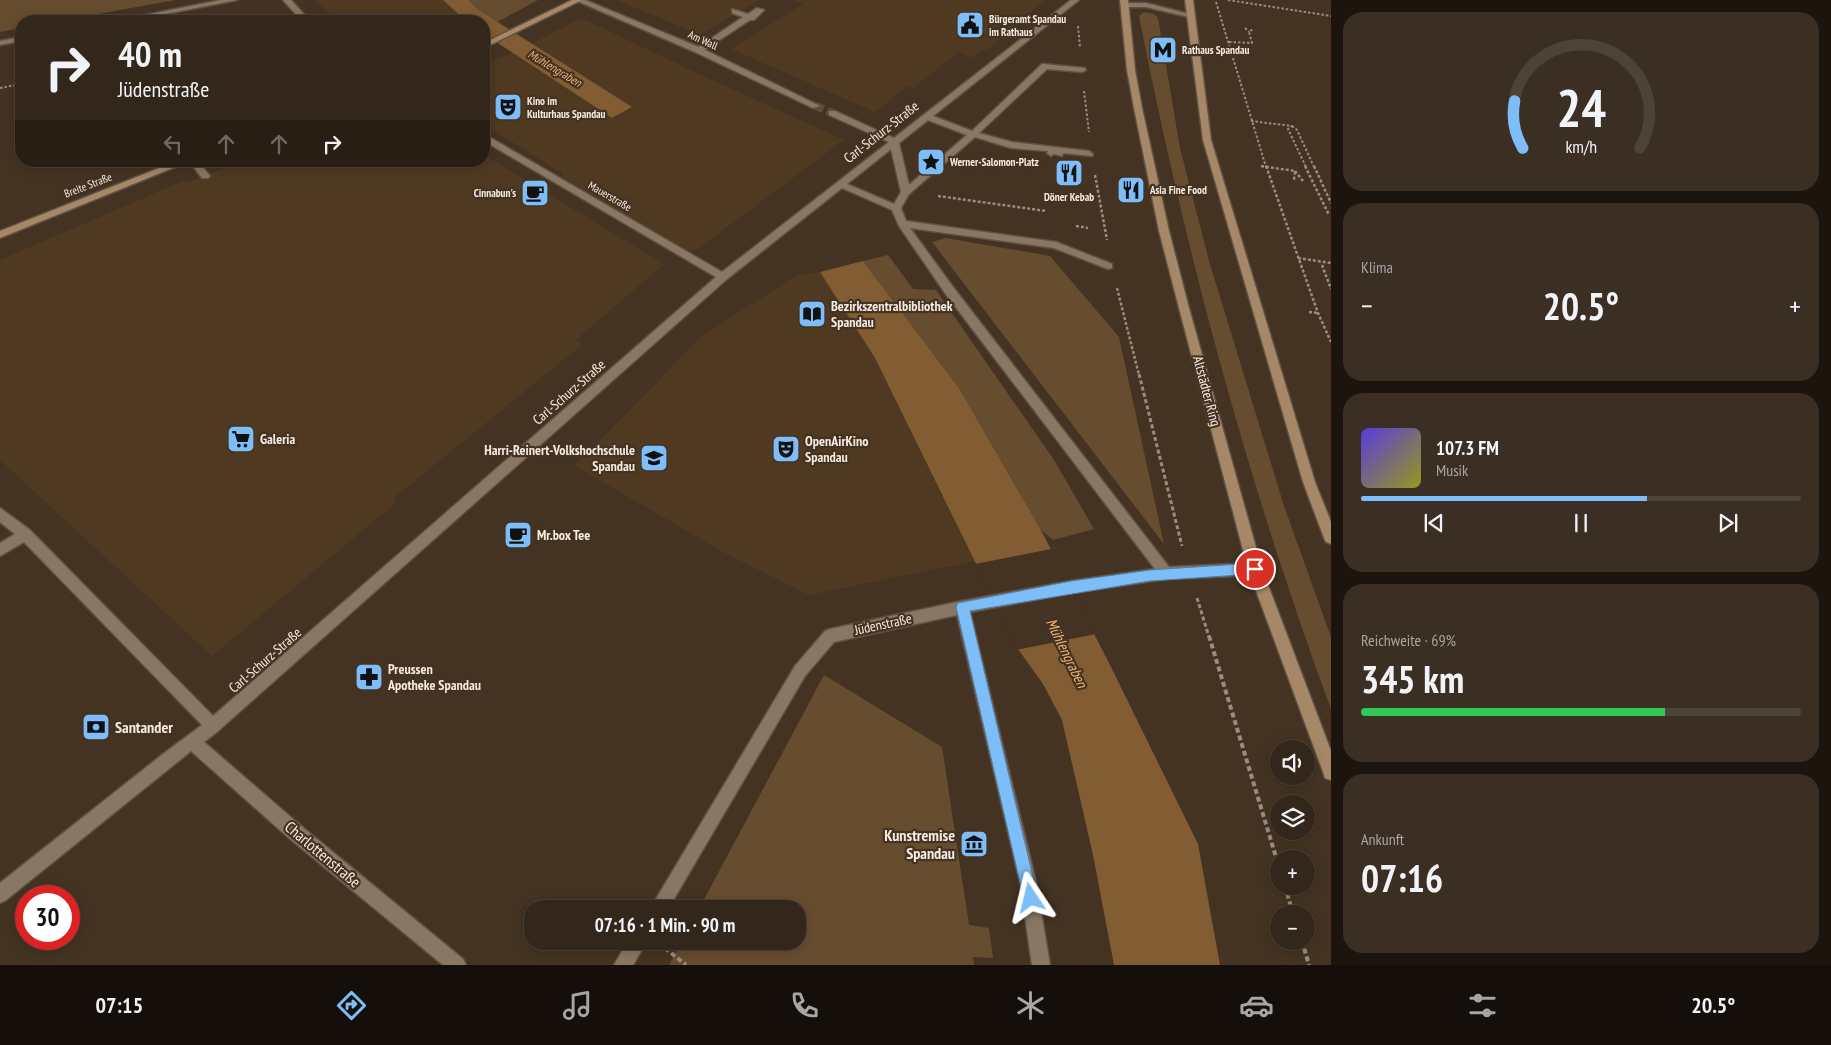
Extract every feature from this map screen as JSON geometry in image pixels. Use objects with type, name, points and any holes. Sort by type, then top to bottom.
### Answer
[{"type":"main road","points":[[490,44],[578,0]]},
{"type":"main road","points":[[1189,0],[1189,15],[1208,140],[1309,482],[1331,538]]},
{"type":"main road","name":"Altstädter Ring","points":[[1124,2],[1131,70],[1164,231],[1255,569],[1331,772]]},
{"type":"main road","name":"Breite Straße","points":[[0,235],[171,167]]},
{"type":"street","points":[[152,15],[233,0]]},
{"type":"street","points":[[288,0],[301,15]]},
{"type":"street","name":"Am Wall","points":[[578,0],[698,50],[816,106]]},
{"type":"street","name":"Carl-Schurz-Straße","points":[[0,894],[213,726],[723,277],[1074,0]]},
{"type":"street","points":[[1124,2],[1189,15]]},
{"type":"street","points":[[698,50],[751,18],[760,10]]},
{"type":"street","points":[[735,11],[751,18]]},
{"type":"street","points":[[0,43],[15,40]]},
{"type":"street","points":[[896,208],[906,192],[973,134],[1045,66],[1082,70]]},
{"type":"street","points":[[832,113],[894,141],[906,192]]},
{"type":"street","points":[[926,116],[973,134],[1010,145],[1055,152],[1089,154]]},
{"type":"street","name":"Mauerstraße","points":[[490,140],[723,277]]},
{"type":"street","points":[[197,167],[205,176]]},
{"type":"street","points":[[839,184],[896,208],[902,224],[949,290],[1166,573]]},
{"type":"street","points":[[902,224],[1056,245],[1108,266]]},
{"type":"street","points":[[0,514],[25,534],[213,726]]},
{"type":"street","points":[[0,550],[25,534]]},
{"type":"street","name":"Jüdenstraße","points":[[663,900],[800,671],[830,636],[991,601],[1071,587],[1166,573],[1255,569]]},
{"type":"street","points":[[962,607],[1028,882],[1041,965]]},
{"type":"street","name":"Charlottenstraße","points":[[192,741],[295,832],[457,965]]},
{"type":"street","points":[[623,965],[632,950]]},
{"type":"path","points":[[1215,0],[1266,167],[1318,313],[1329,331],[1331,342]]},
{"type":"path","points":[[1228,0],[1331,16]]},
{"type":"path","points":[[1229,42],[1252,44],[1249,32],[1245,28]]},
{"type":"path","points":[[1249,32],[1253,29]]},
{"type":"path","points":[[0,88],[15,85]]},
{"type":"path","points":[[1251,121],[1292,126],[1297,130],[1331,203]]},
{"type":"path","points":[[1292,126],[1288,129],[1329,215]]},
{"type":"path","points":[[1261,166],[1295,171],[1303,181]]},
{"type":"path","points":[[1294,180],[1295,171]]},
{"type":"path","points":[[1094,173],[1108,248]]},
{"type":"path","points":[[906,192],[1046,211]]},
{"type":"path","points":[[1298,258],[1331,262]]},
{"type":"path","points":[[1322,265],[1331,289]]},
{"type":"path","points":[[1117,286],[1189,572],[1274,850]]},
{"type":"path","points":[[1309,312],[1318,313]]},
{"type":"path","points":[[668,950],[686,965]]},
{"type":"path","points":[[1305,950],[1309,965]]},
{"type":"shaded area","points":[[0,0],[175,0],[93,15],[15,15],[15,29],[0,32]]},
{"type":"shaded area","points":[[315,0],[443,0],[459,15],[331,15]]},
{"type":"shaded area","points":[[469,0],[538,0],[497,22],[490,17],[490,15],[486,15],[477,9]]},
{"type":"shaded area","points":[[617,0],[759,0],[700,35]]},
{"type":"shaded area","points":[[793,0],[1046,0],[987,50],[983,49],[973,58],[959,52],[913,88],[908,86],[875,112],[731,49],[803,4]]},
{"type":"shaded area","points":[[1144,12],[1154,14],[1158,18],[1180,148],[1209,261],[1284,506],[1331,637],[1331,709],[1272,539],[1221,366],[1198,279],[1157,104],[1139,16]]},
{"type":"shaded area","points":[[581,18],[844,140],[696,250],[685,250],[561,176],[563,174],[490,128],[490,62],[512,53],[612,118],[631,108],[531,44]]},
{"type":"shaded area","points":[[490,159],[664,264],[576,340],[583,344],[394,498],[397,502],[212,656],[0,460],[0,260],[183,181],[186,183],[226,167],[490,167]]},
{"type":"shaded area","points":[[946,238],[1050,256],[1119,337],[1164,544],[932,242]]},
{"type":"shaded area","points":[[888,255],[913,289],[936,290],[1054,460],[1094,529],[1053,540],[1041,530],[959,388],[863,261]]},
{"type":"shaded area","points":[[820,272],[875,358],[976,561],[809,595],[723,552],[575,466],[703,335],[796,276]]},
{"type":"shaded area","points":[[824,675],[942,747],[969,925],[989,928],[993,958],[973,957],[974,965],[669,965],[677,950],[806,950],[806,900],[704,900]]},
{"type":"water","points":[[443,0],[469,0],[477,9],[486,15],[459,15]]},
{"type":"water","name":"Mühlengraben","points":[[490,17],[632,107],[612,118],[490,38]]},
{"type":"water","name":"Mühlengraben","points":[[863,261],[959,388],[1041,530],[1110,665],[1198,844],[1220,965],[1114,965],[1093,855],[1062,720],[1043,684],[1018,649],[875,358],[820,272]]},
{"type":"pier","points":[[1051,549],[1096,634],[1016,650],[975,564]]},
{"type":"tunnel","points":[[816,106],[832,113]]},
{"type":"place","name":"Bürgeramt Spandau im Rathaus","points":[[970,25]]},
{"type":"place","name":"Rathaus Spandau","points":[[1163,50]]},
{"type":"place","name":"Kino im Kulturhaus Spandau","points":[[508,107]]},
{"type":"place","name":"Werner-Salomon-Platz","points":[[931,162]]},
{"type":"place","name":"Döner Kebab","points":[[1069,173]]},
{"type":"place","name":"Asia Fine Food","points":[[1131,190]]},
{"type":"place","name":"Cinnabun's","points":[[535,193]]},
{"type":"place","name":"Bezirkszentralbibliothek Spandau","points":[[812,314]]},
{"type":"place","name":"Galeria","points":[[241,439]]},
{"type":"place","name":"OpenAirKino Spandau","points":[[786,449]]},
{"type":"place","name":"Harri-Reinert-Volkshochschule Spandau","points":[[654,458]]},
{"type":"place","name":"Mr.box Tee","points":[[518,535]]},
{"type":"place","name":"Preussen Apotheke Spandau","points":[[369,677]]},
{"type":"place","name":"Santander","points":[[96,727]]},
{"type":"place","name":"Kunstremise Spandau","points":[[974,844]]},
{"type":"route","points":[[1031,898],[962,607],[1071,587],[1166,573],[1255,569]]}]
